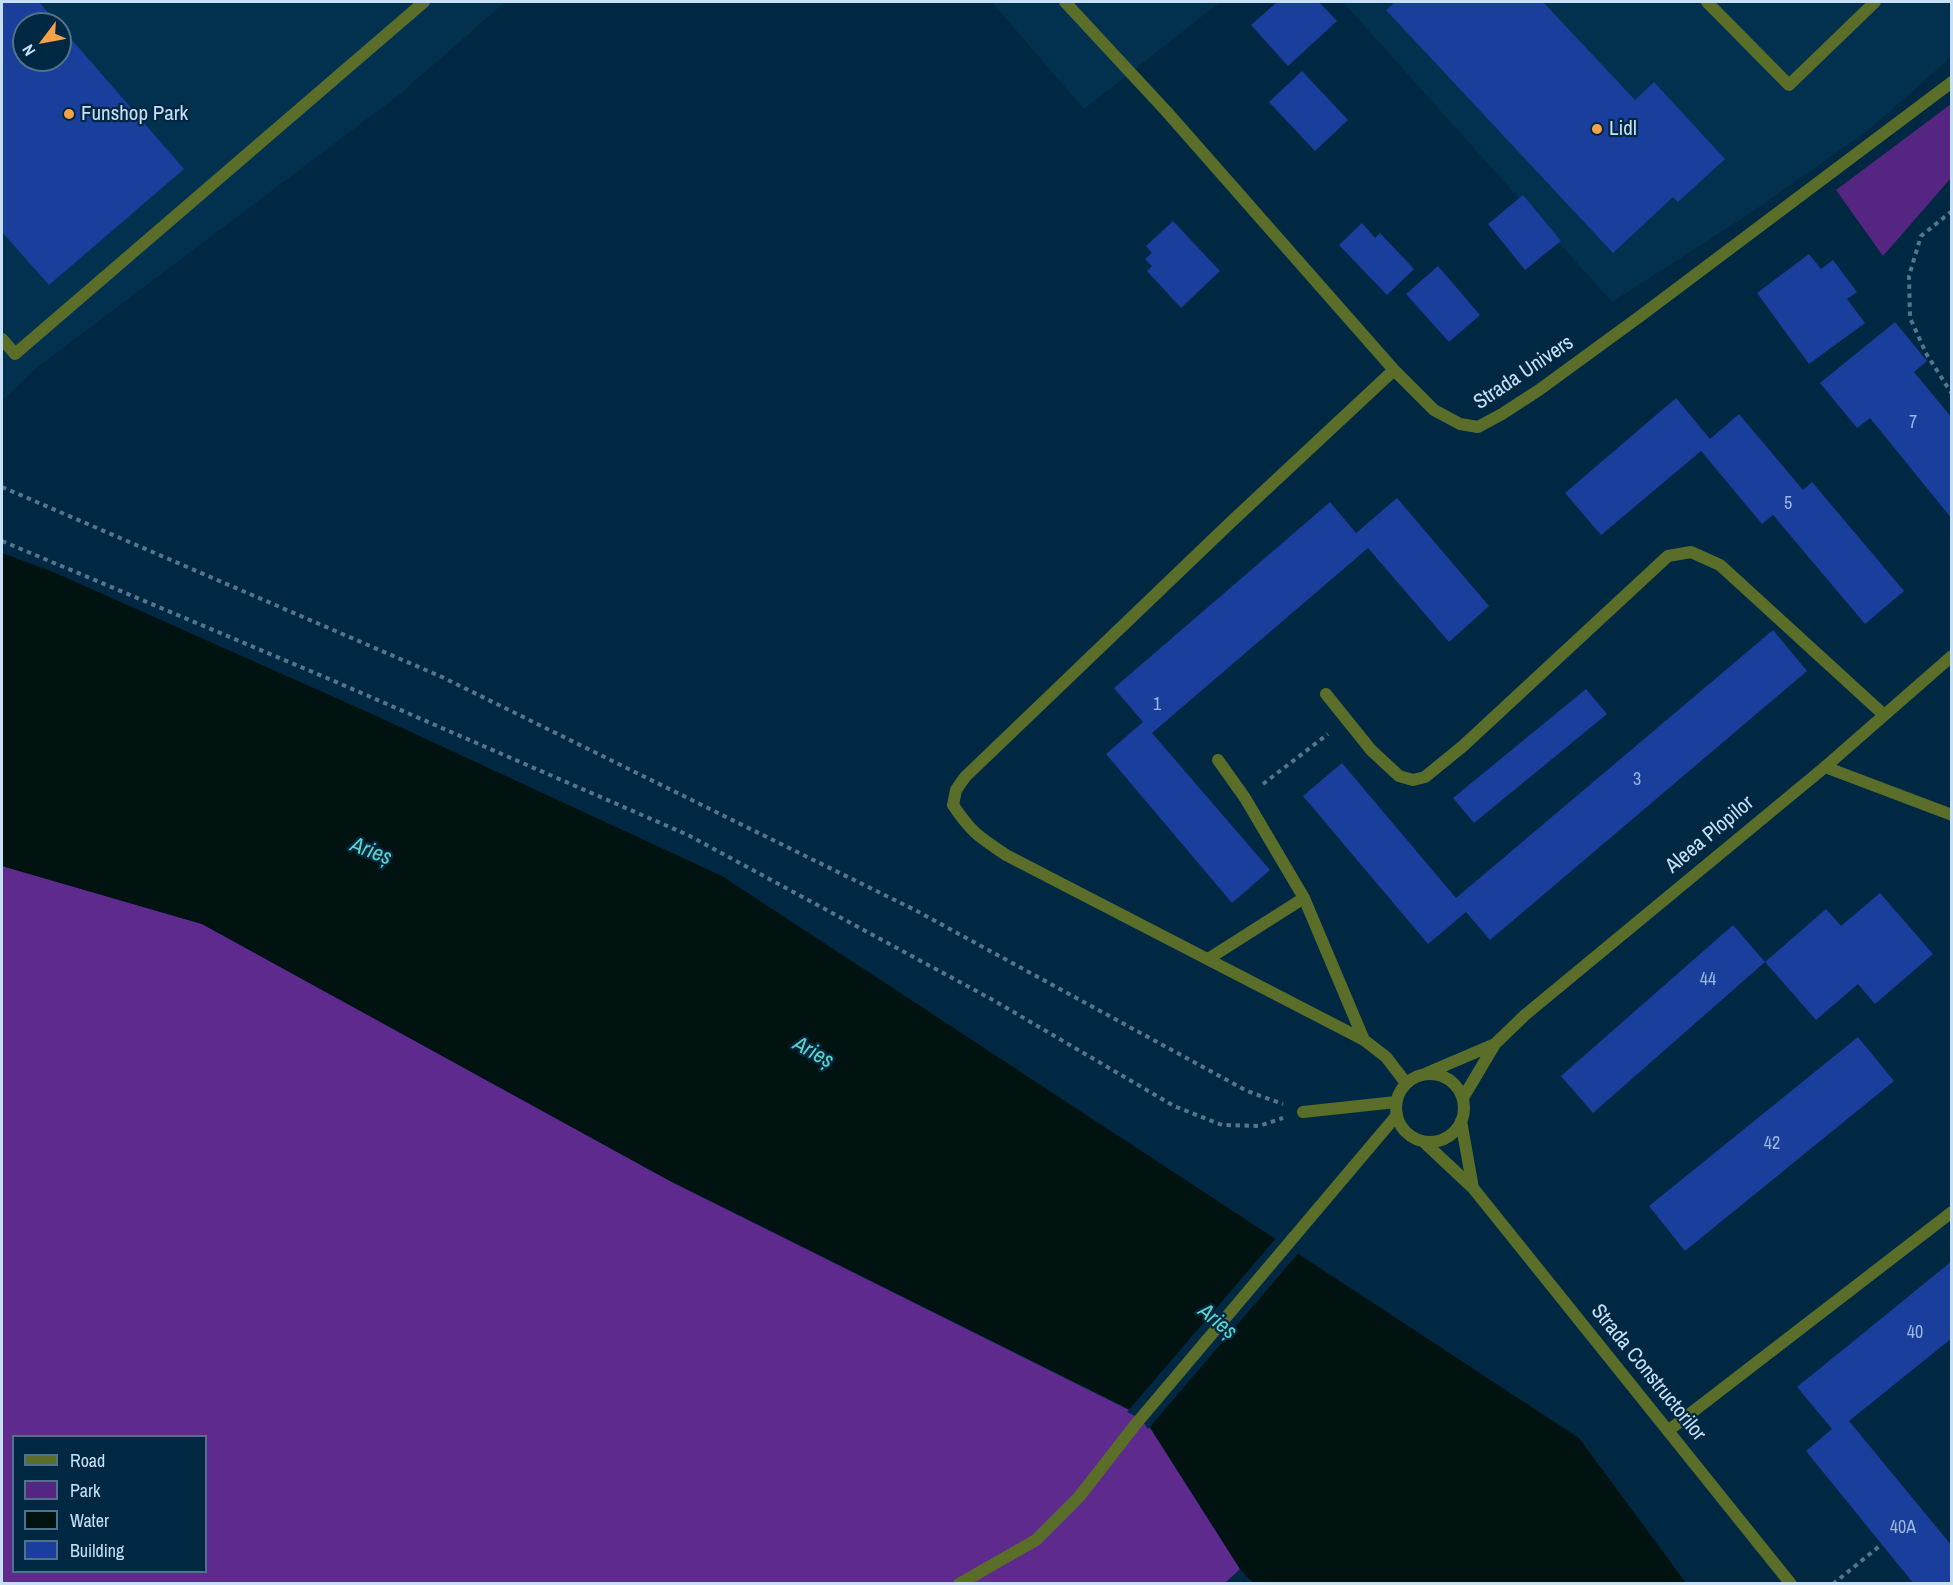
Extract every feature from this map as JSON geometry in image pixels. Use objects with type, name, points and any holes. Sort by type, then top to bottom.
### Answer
[{"type":"street","points":[[2,339],[15,354],[424,2]]},
{"type":"street","name":"Strada Univers","points":[[1067,2],[1394,370],[1434,410],[1460,424],[1478,427],[1539,390],[1952,82]]},
{"type":"street","points":[[1707,2],[1789,85],[1875,2]]},
{"type":"street","points":[[1394,370],[1204,548],[974,769],[956,790],[953,805],[976,836],[1006,855],[1364,1040],[1386,1057],[1406,1083]]},
{"type":"street","points":[[1326,694],[1371,750],[1399,776],[1413,780],[1425,777],[1463,746],[1668,556],[1691,552],[1720,565],[1883,714]]},
{"type":"street","name":"Aleea Plopilor","points":[[1463,1098],[1495,1044],[1525,1015],[1825,767],[1952,656]]},
{"type":"street","points":[[1218,760],[1245,798],[1304,898],[1364,1040]]},
{"type":"street","points":[[1825,767],[1952,815]]},
{"type":"street","points":[[1208,959],[1304,898]]},
{"type":"street","name":"Aleea Plopilor","points":[[1426,1074],[1495,1044]]},
{"type":"street","points":[[1426,1074],[1448,1079],[1457,1087],[1463,1098],[1464,1109],[1455,1131],[1436,1142],[1425,1143],[1405,1133],[1399,1124],[1396,1109],[1399,1092],[1406,1083],[1426,1074]]},
{"type":"street","points":[[1303,1112],[1396,1109]]},
{"type":"street","points":[[959,1584],[1036,1540],[1079,1497],[1135,1425],[1337,1184],[1396,1109]]},
{"type":"street","name":"Strada Constructorilor","points":[[1461,1121],[1473,1188]]},
{"type":"street","name":"Strada Constructorilor","points":[[1425,1143],[1473,1188],[1791,1584]]},
{"type":"street","points":[[1669,1430],[1952,1212]]},
{"type":"path","points":[[1952,211],[1921,236],[1909,276],[1910,318],[1927,355],[1952,394]]},
{"type":"path","points":[[2,487],[442,677],[915,910],[1247,1090],[1303,1112]]},
{"type":"path","points":[[2,541],[327,678],[688,836],[993,1000],[1174,1106],[1222,1125],[1259,1126],[1303,1112]]},
{"type":"path","points":[[1245,798],[1346,720]]},
{"type":"path","points":[[1833,1584],[1882,1545]]},
{"type":"shaded area","points":[[2,2],[505,2],[400,94],[35,369],[2,401]]},
{"type":"shaded area","points":[[992,2],[1220,2],[1084,109]]},
{"type":"shaded area","points":[[1343,2],[1951,2],[1951,57],[1872,127],[1752,212],[1612,302]]},
{"type":"shaded area","points":[[2,866],[202,924],[670,1181],[1143,1417],[1240,1569],[1224,1584],[2,1583]]},
{"type":"green space","points":[[1951,104],[1951,178],[1883,256],[1836,190]]},
{"type":"water","name":"Arieș","points":[[2,553],[51,571],[372,714],[722,876],[1579,1438],[1686,1583],[1253,1583],[1240,1569],[1143,1416],[670,1181],[202,924],[2,866]]},
{"type":"pier","points":[[1278,1236],[1300,1251],[1148,1429],[1141,1419],[1127,1412]]},
{"type":"building","name":"Funshop Park","points":[[2,2],[39,2],[48,12],[12,12],[12,72],[72,72],[72,40],[184,169],[49,285],[2,232]]},
{"type":"building","points":[[1277,2],[1319,2],[1337,21],[1288,66],[1251,25]]},
{"type":"building","name":"Lidl","points":[[1395,2],[1543,2],[1635,100],[1654,82],[1725,159],[1678,202],[1673,197],[1613,253],[1386,10]]},
{"type":"building","points":[[1302,71],[1348,120],[1315,151],[1269,102]]},
{"type":"building","points":[[1523,195],[1561,241],[1525,270],[1488,224]]},
{"type":"building","points":[[1173,221],[1220,271],[1181,308],[1147,271],[1152,266],[1145,259],[1152,253],[1146,246]]},
{"type":"building","points":[[1362,223],[1375,238],[1380,233],[1414,269],[1387,295],[1339,245]]},
{"type":"building","points":[[1809,254],[1821,269],[1833,260],[1857,292],[1847,299],[1865,323],[1809,364],[1757,293]]},
{"type":"building","points":[[1438,266],[1480,315],[1449,342],[1406,294]]},
{"type":"building","points":[[1895,322],[1927,361],[1914,372],[1952,418],[1952,519],[1870,418],[1857,428],[1820,383]]},
{"type":"building","points":[[1676,398],[1710,439],[1739,414],[1803,490],[1812,482],[1904,591],[1865,624],[1773,515],[1762,524],[1701,451],[1601,535],[1565,493]]},
{"type":"building","points":[[1397,498],[1489,606],[1449,642],[1368,548],[1152,733],[1270,870],[1232,903],[1106,754],[1143,722],[1114,688],[1330,502],[1356,533]]},
{"type":"building","points":[[1773,630],[1807,671],[1490,940],[1466,912],[1428,944],[1303,796],[1342,763],[1456,898]]},
{"type":"building","points":[[1586,689],[1607,714],[1474,823],[1453,798]]},
{"type":"building","points":[[1880,893],[1933,954],[1875,1004],[1858,984],[1816,1020],[1765,962],[1826,909],[1841,926]]},
{"type":"building","points":[[1733,925],[1765,962],[1593,1113],[1561,1076]]},
{"type":"building","points":[[1858,1037],[1894,1081],[1685,1251],[1649,1206]]},
{"type":"building","points":[[1952,1261],[1952,1338],[1849,1421],[1952,1546],[1952,1584],[1914,1584],[1806,1451],[1832,1429],[1797,1387]]},
{"type":"place","name":"Funshop Park","points":[[69,114]]},
{"type":"place","name":"Lidl","points":[[1597,129]]}]
